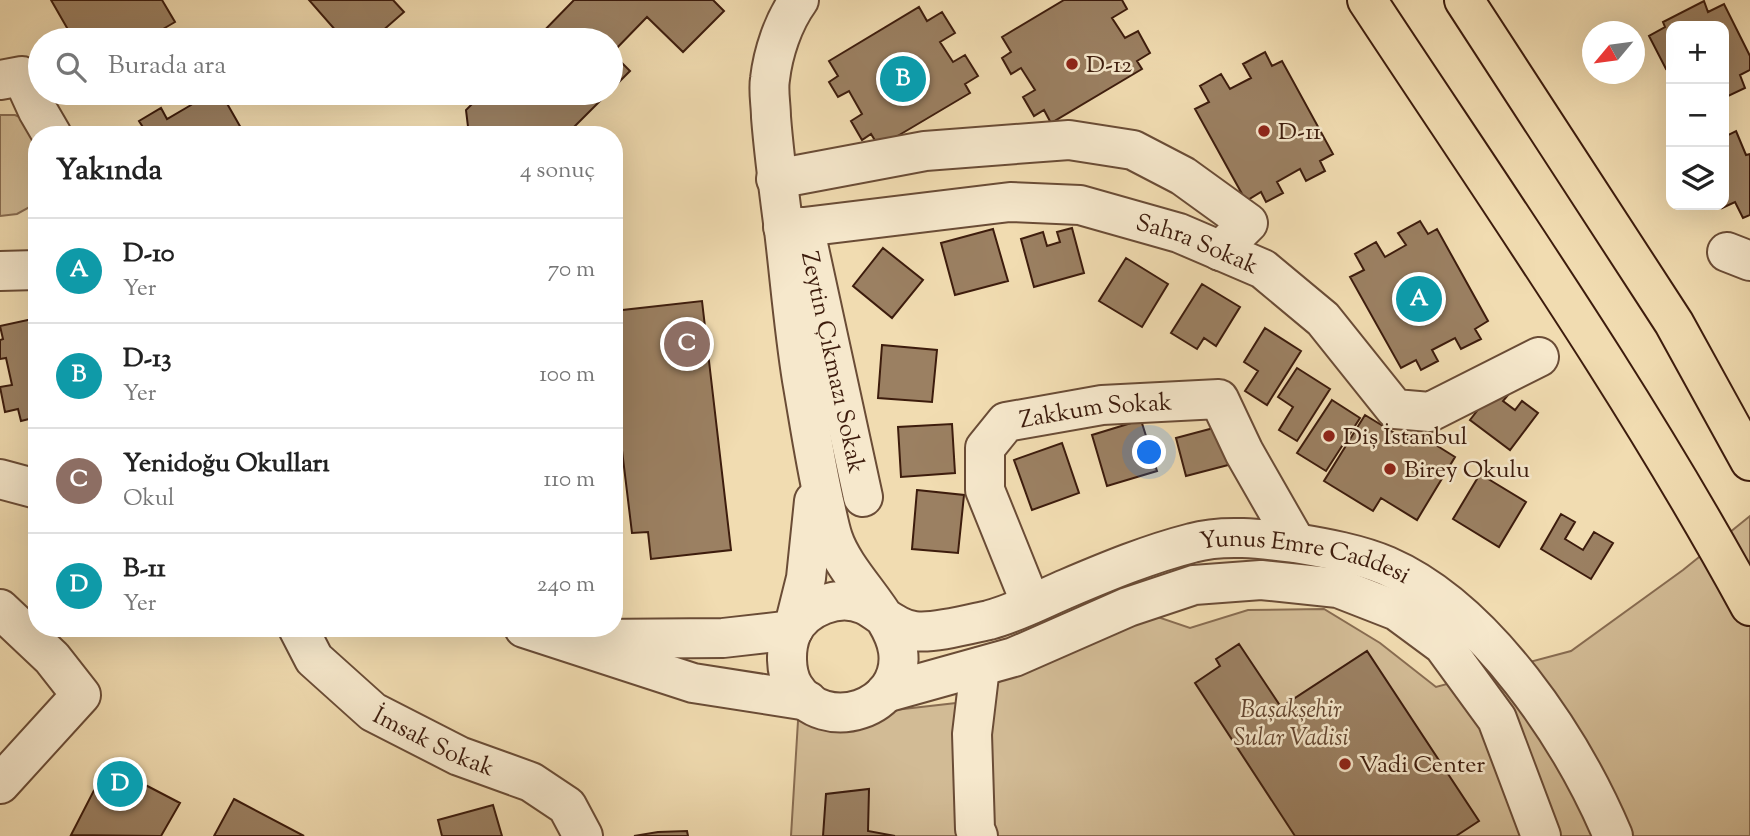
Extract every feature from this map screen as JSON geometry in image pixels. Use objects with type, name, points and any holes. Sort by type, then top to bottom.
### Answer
[{"type":"main road","points":[[1367,0],[1605,362],[1750,606]]},
{"type":"main road","points":[[1464,0],[1674,323],[1750,460]]},
{"type":"street","points":[[799,0],[778,42],[769,82],[776,179],[794,227],[799,363],[814,455],[833,539],[851,574],[885,620],[898,646],[899,666],[885,693]]},
{"type":"street","points":[[0,80],[22,76],[28,89]]},
{"type":"street","points":[[35,105],[47,126]]},
{"type":"street","points":[[776,179],[925,151],[1069,140],[1133,150],[1183,177],[1248,223],[1220,251]]},
{"type":"street","name":"Sahra Sokak","points":[[794,227],[1010,202],[1080,205],[1179,233],[1263,269],[1323,319],[1395,409],[1430,412],[1539,357]]},
{"type":"street","name":"Zeytin Çıkmazı Sokak","points":[[794,227],[863,497]]},
{"type":"street","points":[[0,271],[28,270]]},
{"type":"street","name":"Zakkum Sokak","points":[[1031,604],[985,490],[985,448],[1006,422],[1102,405],[1219,400],[1244,453],[1296,544]]},
{"type":"street","points":[[808,701],[794,687],[788,668],[788,649],[806,578],[813,532],[814,455]]},
{"type":"street","points":[[0,479],[28,487]]},
{"type":"street","name":"Yunus Emre Caddesi","points":[[563,639],[723,638],[793,630],[809,612],[831,602],[848,601],[864,604],[885,620],[914,631],[949,628],[1004,616],[1123,564],[1198,541],[1261,538],[1321,547],[1386,566],[1447,601],[1491,647],[1551,719],[1591,789],[1613,836]]},
{"type":"street","name":"Yunus Emre Caddesi","points":[[556,637],[693,683],[808,701],[825,710],[844,713],[864,709],[885,693],[1014,657],[1128,607],[1194,584],[1261,580],[1338,588],[1397,611],[1443,645],[1497,719],[1541,836]]},
{"type":"street","points":[[0,609],[28,635]]},
{"type":"street","points":[[0,783],[81,695],[52,658],[30,637]]},
{"type":"street","name":"İmsak Sokak","points":[[303,637],[314,659],[373,712],[459,756],[531,782],[567,806],[583,836]]},
{"type":"street","points":[[978,836],[975,829],[972,734],[980,667]]},
{"type":"street","points":[[1518,774],[1534,741],[1551,719]]},
{"type":"green space","points":[[0,115],[15,115],[31,122],[33,126],[28,126],[28,208],[17,214],[0,216]]},
{"type":"green space","name":"Başakşehir Sular Vadisi","points":[[1750,516],[1750,836],[791,836],[798,721],[956,703],[1047,658],[1152,615],[1190,628],[1248,610],[1324,609],[1380,643],[1436,687],[1571,651],[1683,570]]},
{"type":"building","points":[[51,0],[162,0],[175,22],[165,28],[67,28]]},
{"type":"building","points":[[309,0],[393,0],[404,12],[386,28],[334,28]]},
{"type":"building","points":[[574,0],[713,0],[724,11],[683,52],[647,17],[623,42],[623,28],[547,28]]},
{"type":"building","name":"D-12","points":[[1064,0],[1122,0],[1127,9],[1112,18],[1125,38],[1138,31],[1150,53],[1137,61],[1142,69],[1051,123],[1044,110],[1034,116],[1023,97],[1035,90],[1021,68],[1011,74],[1002,58],[1011,52],[1002,37]]},
{"type":"building","points":[[1704,1],[1708,12],[1724,4],[1750,56],[1750,70],[1740,75],[1745,88],[1729,96],[1729,21],[1666,21],[1666,69],[1649,36],[1665,27],[1663,22]]},
{"type":"building","points":[[919,7],[927,21],[942,12],[955,33],[940,42],[953,62],[965,55],[978,76],[965,84],[970,93],[879,147],[871,134],[862,140],[851,121],[862,114],[849,91],[838,97],[829,82],[838,76],[829,61]]},
{"type":"building","name":"D-11","points":[[1265,52],[1272,66],[1282,61],[1333,154],[1320,161],[1325,171],[1306,181],[1300,169],[1277,182],[1283,193],[1266,202],[1261,192],[1246,201],[1195,109],[1209,102],[1200,86],[1221,74],[1230,89],[1251,78],[1243,64]]},
{"type":"building","points":[[623,64],[630,71],[623,78]]},
{"type":"building","points":[[191,105],[228,105],[240,126],[142,126],[139,121],[161,108],[167,119]]},
{"type":"building","points":[[471,105],[596,105],[575,126],[468,126],[466,110]]},
{"type":"building","points":[[1736,131],[1746,155],[1750,154],[1750,215],[1743,218],[1735,202],[1729,205],[1729,134]]},
{"type":"building","points":[[1420,221],[1428,234],[1437,229],[1488,321],[1475,329],[1481,339],[1461,349],[1455,338],[1432,350],[1438,361],[1421,370],[1416,360],[1401,368],[1350,277],[1364,270],[1355,254],[1376,242],[1385,257],[1406,245],[1398,233]]},
{"type":"building","points":[[1072,228],[1084,273],[1034,287],[1021,239],[1043,232],[1047,246],[1060,242],[1057,232]]},
{"type":"building","points":[[993,229],[1008,281],[955,295],[941,243]]},
{"type":"building","points":[[883,248],[923,280],[892,318],[853,286]]},
{"type":"building","points":[[1126,258],[1168,284],[1142,327],[1099,301]]},
{"type":"building","points":[[1202,284],[1240,307],[1216,346],[1204,338],[1197,349],[1171,333]]},
{"type":"building","points":[[702,301],[731,550],[651,559],[648,532],[632,533],[623,458],[623,310]]},
{"type":"building","points":[[28,320],[28,419],[21,421],[18,409],[5,412],[0,387],[12,385],[6,358],[0,359],[0,340],[3,339],[0,326]]},
{"type":"building","points":[[1265,328],[1301,351],[1267,405],[1245,391],[1258,371],[1244,362]]},
{"type":"building","points":[[882,345],[937,350],[932,402],[878,398]]},
{"type":"building","points":[[1297,368],[1330,389],[1297,441],[1279,430],[1293,407],[1278,397]]},
{"type":"building","points":[[1501,380],[1513,389],[1503,401],[1515,410],[1522,401],[1538,413],[1510,450],[1470,420]]},
{"type":"building","name":"Diş İstanbul","points":[[1332,400],[1360,418],[1326,471],[1297,453]]},
{"type":"building","name":"Birey Okulu","points":[[1365,415],[1406,440],[1415,432],[1455,457],[1417,520],[1381,498],[1373,511],[1324,481]]},
{"type":"building","points":[[1141,420],[1157,471],[1107,486],[1092,435]]},
{"type":"building","points":[[952,424],[955,473],[901,477],[898,427]]},
{"type":"building","points":[[1221,426],[1232,464],[1186,476],[1176,438]]},
{"type":"building","points":[[1062,443],[1079,493],[1032,510],[1014,460]]},
{"type":"building","points":[[1480,474],[1526,502],[1499,547],[1453,519]]},
{"type":"building","points":[[917,490],[964,495],[958,553],[912,549]]},
{"type":"building","points":[[1561,514],[1575,522],[1565,539],[1583,550],[1594,532],[1613,543],[1591,579],[1541,549]]},
{"type":"building","name":"Vadi Center","points":[[1239,644],[1281,707],[1367,651],[1479,821],[1456,836],[1295,836],[1195,683],[1220,666],[1216,659]]},
{"type":"building","points":[[107,765],[180,803],[161,836],[71,835]]},
{"type":"building","points":[[869,789],[868,831],[895,836],[823,836],[826,794]]},
{"type":"building","points":[[234,799],[304,836],[214,836]]},
{"type":"building","points":[[493,805],[502,836],[442,836],[438,820]]},
{"type":"building","points":[[687,831],[688,836],[634,836],[658,832]]},
{"type":"place","name":"D-12","points":[[1072,64]]},
{"type":"place","name":"D-13","points":[[903,79]]},
{"type":"place","name":"D-11","points":[[1264,131]]},
{"type":"place","name":"D-10","points":[[1419,299]]},
{"type":"place","name":"Yenidoğu Okulları","points":[[687,344]]},
{"type":"place","name":"Diş İstanbul","points":[[1329,436]]},
{"type":"place","name":"Birey Okulu","points":[[1390,469]]},
{"type":"place","name":"Vadi Center","points":[[1345,764]]},
{"type":"place","name":"B-11","points":[[120,784]]}]
